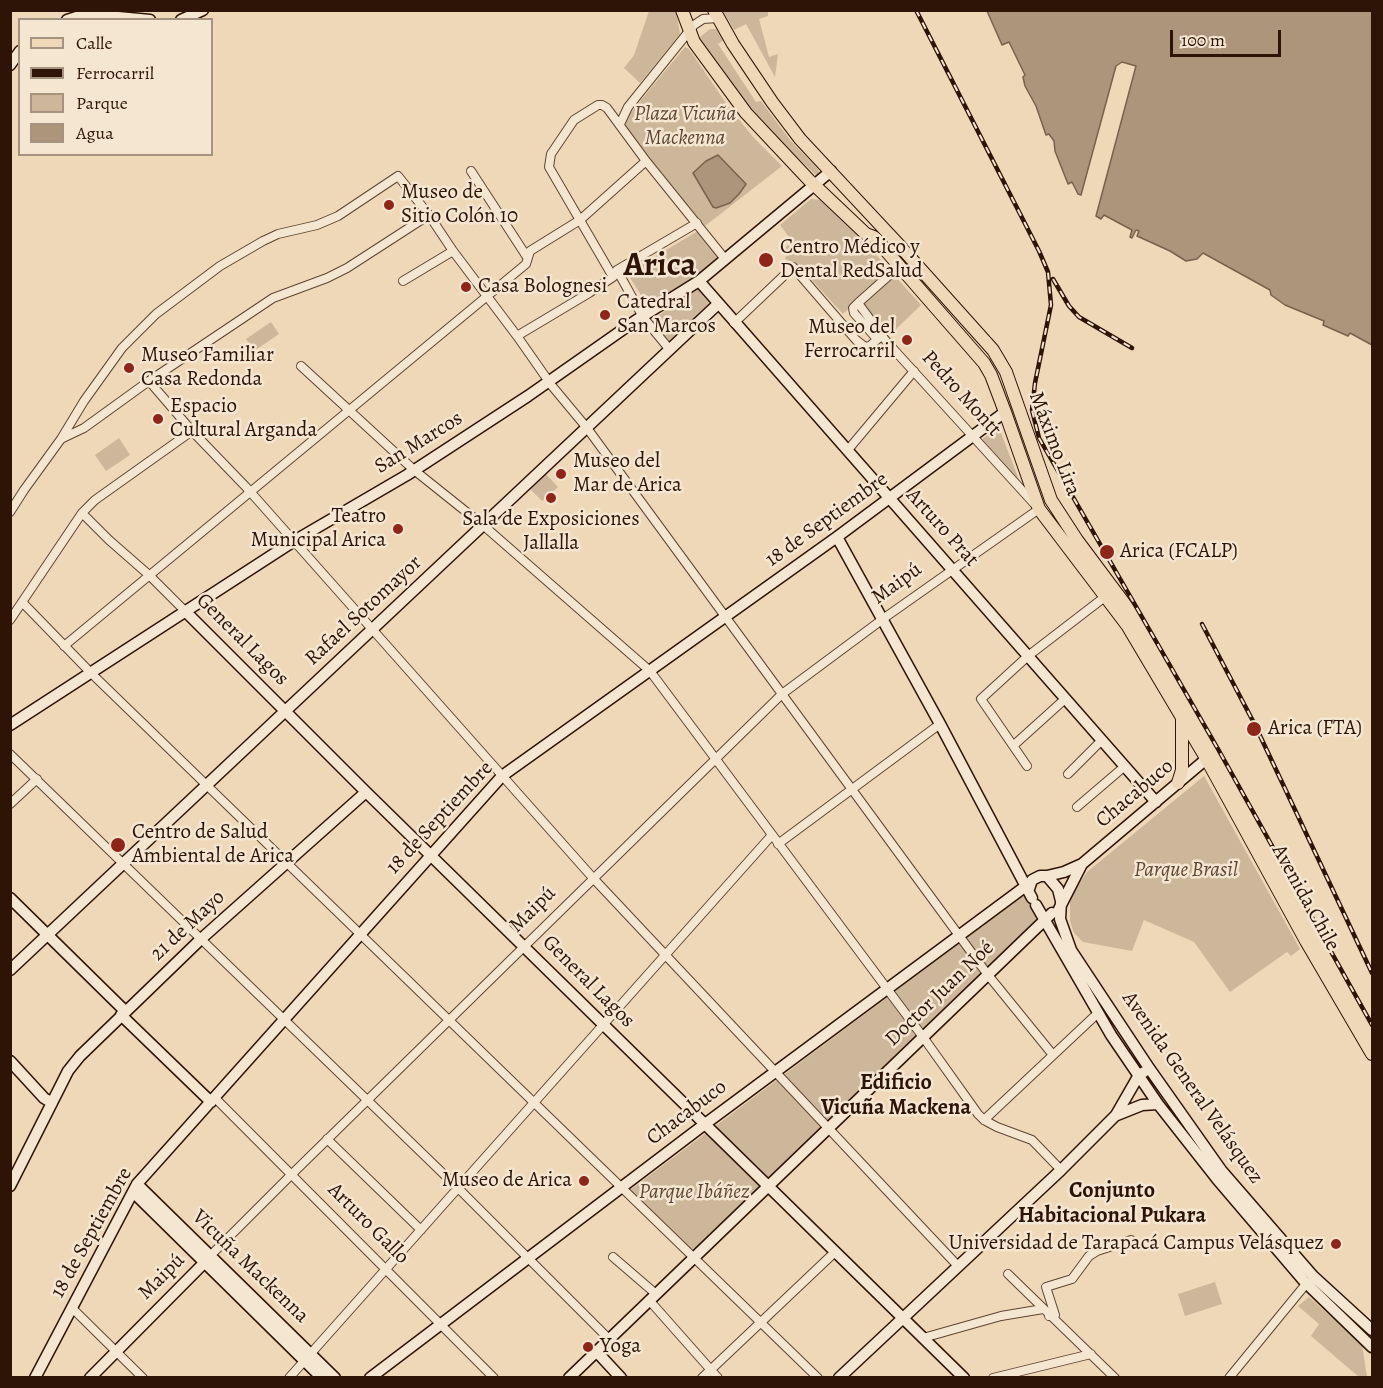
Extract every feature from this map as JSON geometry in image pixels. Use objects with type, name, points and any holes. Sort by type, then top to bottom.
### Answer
[{"type":"main road","points":[[682,10],[694,42],[746,112],[776,147],[814,185]]},
{"type":"main road","points":[[716,14],[772,102],[800,139],[831,171]]},
{"type":"main road","name":"Máximo Lira","points":[[831,171],[993,350],[1006,372],[1051,500],[1077,540],[1136,619],[1210,756]]},
{"type":"main road","name":"Máximo Lira","points":[[814,185],[866,234],[874,237],[984,363],[1005,412],[1039,509],[1127,625],[1182,718],[1210,756]]},
{"type":"main road","name":"Máximo Lira","points":[[866,234],[869,242],[921,301],[930,300]]},
{"type":"main road","points":[[1178,783],[1182,770],[1182,718]]},
{"type":"main road","name":"Avenida Chile","points":[[1210,756],[1322,958],[1372,1054]]},
{"type":"main road","name":"Avenida Chile","points":[[1322,958],[1372,1035]]},
{"type":"street","points":[[185,18],[203,10]]},
{"type":"street","points":[[73,18],[86,14],[129,18]]},
{"type":"street","points":[[620,124],[628,107],[689,30],[703,19],[716,14]]},
{"type":"street","points":[[670,350],[643,317],[580,220],[549,166],[550,154],[574,120],[590,109],[603,105],[725,259]]},
{"type":"street","points":[[64,646],[526,264],[530,251],[580,220],[646,161]]},
{"type":"street","points":[[471,171],[527,257]]},
{"type":"street","name":"San Marcos","points":[[10,725],[294,541],[414,470],[699,281],[831,171]]},
{"type":"street","points":[[10,512],[61,439],[84,401],[123,348],[156,314],[219,266],[278,234],[317,225],[338,216],[398,176],[429,215],[549,381],[587,428],[988,975],[1053,1055]]},
{"type":"street","points":[[61,439],[84,428],[149,381],[273,298],[347,268],[429,215]]},
{"type":"street","points":[[518,336],[696,223]]},
{"type":"street","points":[[403,280],[453,251]]},
{"type":"street","points":[[734,323],[793,267],[856,340],[865,347],[880,337]]},
{"type":"street","name":"Pedro Montt","points":[[894,271],[858,303],[880,337],[914,371],[1039,509]]},
{"type":"street","name":"Arturo Prat","points":[[699,281],[1156,802]]},
{"type":"street","name":"Rafael Sotomayor","points":[[10,970],[718,304]]},
{"type":"street","points":[[301,366],[414,470],[484,526],[650,671],[984,1120],[1032,1140],[1061,1170]]},
{"type":"street","points":[[847,451],[914,371]]},
{"type":"street","points":[[149,381],[192,431],[250,491],[593,878],[958,1266]]},
{"type":"street","name":"18 de Septiembre","points":[[35,1377],[135,1188],[502,776],[837,537],[1005,412]]},
{"type":"street","points":[[10,620],[82,513],[95,500],[192,431]]},
{"type":"street","name":"Maipú","points":[[90,1377],[291,1175],[782,694],[882,619],[1039,509]]},
{"type":"street","name":"General Lagos","points":[[82,513],[149,575],[366,792],[964,1377]]},
{"type":"street","points":[[837,537],[1028,885],[1037,877],[1047,876],[1058,889],[1061,902],[1058,910],[1048,917]]},
{"type":"street","points":[[1028,766],[981,699],[1028,656],[1106,596]]},
{"type":"street","points":[[22,602],[207,786],[818,1377]]},
{"type":"street","points":[[1014,746],[1065,699]]},
{"type":"street","points":[[778,844],[940,724]]},
{"type":"street","points":[[1068,774],[1102,740]]},
{"type":"street","points":[[10,754],[458,1188],[609,1339]]},
{"type":"street","name":"Chacabuco","points":[[1047,876],[1082,864],[1210,756]]},
{"type":"street","points":[[1077,807],[1125,766]]},
{"type":"street","points":[[10,804],[37,779]]},
{"type":"street","name":"21 de Mayo","points":[[10,1186],[68,1071],[77,1058],[201,939],[366,792]]},
{"type":"street","points":[[289,1377],[772,835]]},
{"type":"street","name":"Chacabuco","points":[[1061,902],[1082,864]]},
{"type":"street","name":"Chacabuco","points":[[370,1377],[705,1124],[1028,885]]},
{"type":"street","name":"Avenida General Velásquez","points":[[1028,885],[1034,902],[1048,917],[1111,1035],[1158,1104],[1217,1179],[1306,1284],[1372,1347]]},
{"type":"street","name":"Arturo Gallo","points":[[10,898],[123,1013],[291,1175],[494,1377]]},
{"type":"street","name":"Avenida General Velásquez","points":[[1061,902],[1060,919],[1071,950],[1149,1068],[1221,1170],[1313,1276],[1372,1330]]},
{"type":"street","name":"Doctor Juan Noé","points":[[569,1377],[1048,917]]},
{"type":"street","points":[[984,1120],[1098,1012]]},
{"type":"street","points":[[10,1061],[44,1098],[52,1103]]},
{"type":"street","points":[[839,1377],[1061,1170],[1116,1115],[1139,1075],[1149,1068]]},
{"type":"street","points":[[1116,1115],[1142,1105],[1158,1104]]},
{"type":"street","points":[[327,1140],[421,1230]]},
{"type":"street","name":"Vicuña Mackenna","points":[[135,1188],[307,1357],[335,1377]]},
{"type":"street","points":[[1049,1316],[1055,1315],[1046,1287],[1072,1279],[1089,1256],[1097,1251],[1131,1240]]},
{"type":"street","points":[[702,1377],[835,1252]]},
{"type":"street","points":[[613,1257],[653,1297],[718,1377]]},
{"type":"street","points":[[1008,1274],[1049,1316],[1115,1377]]},
{"type":"street","points":[[1229,1377],[1306,1284]]},
{"type":"street","points":[[72,1308],[143,1377]]},
{"type":"street","points":[[923,1338],[1001,1316],[1043,1309]]},
{"type":"street","points":[[596,1351],[621,1377]]},
{"type":"street","points":[[993,1377],[1091,1354]]},
{"type":"street","name":"Vicuña Mackenna","points":[[307,1357],[322,1377]]},
{"type":"green space","points":[[649,11],[676,11],[680,34],[640,83],[624,68],[634,55]]},
{"type":"green space","points":[[723,11],[768,11],[768,16],[759,19],[769,57],[778,54],[775,77],[746,24],[734,30]]},
{"type":"green space","points":[[710,29],[718,29],[724,40],[718,44],[756,102],[761,101],[790,140],[817,168],[819,172],[817,176],[766,129],[734,90],[699,38]]},
{"type":"green space","name":"Plaza Vicuña Mackenna","points":[[685,47],[689,49],[728,106],[754,138],[782,166],[705,226],[623,127],[626,118]]},
{"type":"green space","points":[[811,199],[822,200],[853,228],[885,265],[885,275],[843,314],[796,263],[789,264],[785,258],[787,255],[783,250],[792,241],[780,225]]},
{"type":"green space","points":[[698,231],[719,257],[695,277],[648,306],[627,273]]},
{"type":"green space","points":[[893,277],[896,277],[921,305],[890,335],[863,304]]},
{"type":"green space","points":[[697,288],[712,307],[668,345],[651,321]]},
{"type":"green space","points":[[271,322],[279,334],[254,351],[246,339]]},
{"type":"green space","points":[[999,428],[1021,485],[982,439]]},
{"type":"green space","points":[[119,438],[130,455],[106,471],[95,455]]},
{"type":"green space","points":[[546,474],[558,487],[542,501],[530,489]]},
{"type":"green space","name":"Parque Brasil","points":[[1204,776],[1300,949],[1291,956],[1287,952],[1230,992],[1194,942],[1144,920],[1132,951],[1083,942],[1074,933],[1070,921],[1070,903],[1073,892],[1087,872]]},
{"type":"green space","name":"Parque Ibáñez","points":[[1024,896],[1037,917],[1036,921],[696,1249],[690,1248],[630,1190],[1021,897]]},
{"type":"green space","points":[[1215,1282],[1222,1304],[1185,1316],[1178,1294]]},
{"type":"green space","points":[[1309,1297],[1362,1344],[1367,1377],[1359,1377],[1311,1336],[1319,1324],[1298,1306]]},
{"type":"water","points":[[987,11],[1372,11],[1372,345],[1350,333],[1348,336],[1323,325],[1324,321],[1285,305],[1271,295],[1270,290],[1203,253],[1197,259],[1186,261],[1137,236],[1139,231],[1136,230],[1132,238],[1130,237],[1132,230],[1104,215],[1101,219],[1096,216],[1136,66],[1122,62],[1116,66],[1081,195],[1078,194],[1072,182],[1068,184],[1055,151],[1054,141],[1049,134],[1046,135],[1036,106],[1025,86],[1023,77],[1025,75],[1009,42],[1002,45]]},
{"type":"water","points":[[718,155],[746,184],[730,203],[716,208],[713,207],[693,173],[706,161]]},
{"type":"railway","points":[[916,10],[1048,272],[1051,305],[1035,383],[1032,410],[1039,438],[1218,749],[1372,1025]]},
{"type":"railway","points":[[1053,279],[1069,306],[1079,317],[1132,348]]},
{"type":"railway","points":[[1202,624],[1254,723],[1372,973]]},
{"type":"place","name":"Museo de Sitio Colón 10","points":[[389,205]]},
{"type":"place","name":"Centro Médico y Dental RedSalud","points":[[766,260]]},
{"type":"place","name":"Casa Bolognesi","points":[[466,287]]},
{"type":"place","name":"Catedral San Marcos","points":[[605,315]]},
{"type":"place","name":"Museo del Ferrocarril","points":[[907,340]]},
{"type":"place","name":"Museo Familiar Casa Redonda","points":[[129,368]]},
{"type":"place","name":"Espacio Cultural Arganda","points":[[158,419]]},
{"type":"place","name":"Museo del Mar de Arica","points":[[561,474]]},
{"type":"place","name":"Sala de Exposiciones Jallalla","points":[[551,498]]},
{"type":"place","name":"Teatro Municipal Arica","points":[[398,529]]},
{"type":"place","name":"Arica (FCALP)","points":[[1107,552]]},
{"type":"place","name":"Arica (FTA)","points":[[1254,729]]},
{"type":"place","name":"Centro de Salud Ambiental de Arica","points":[[118,845]]},
{"type":"place","name":"Museo de Arica","points":[[584,1181]]},
{"type":"place","name":"Universidad de Tarapacá Campus Velásquez","points":[[1336,1244]]},
{"type":"place","name":"Yoga","points":[[588,1347]]},
{"type":"district","name":"Arica","points":[[660,267]]},
{"type":"district","name":"Edificio Vicuña Mackena","points":[[896,1096]]},
{"type":"district","name":"Conjunto Habitacional Pukara","points":[[1112,1204]]}]
